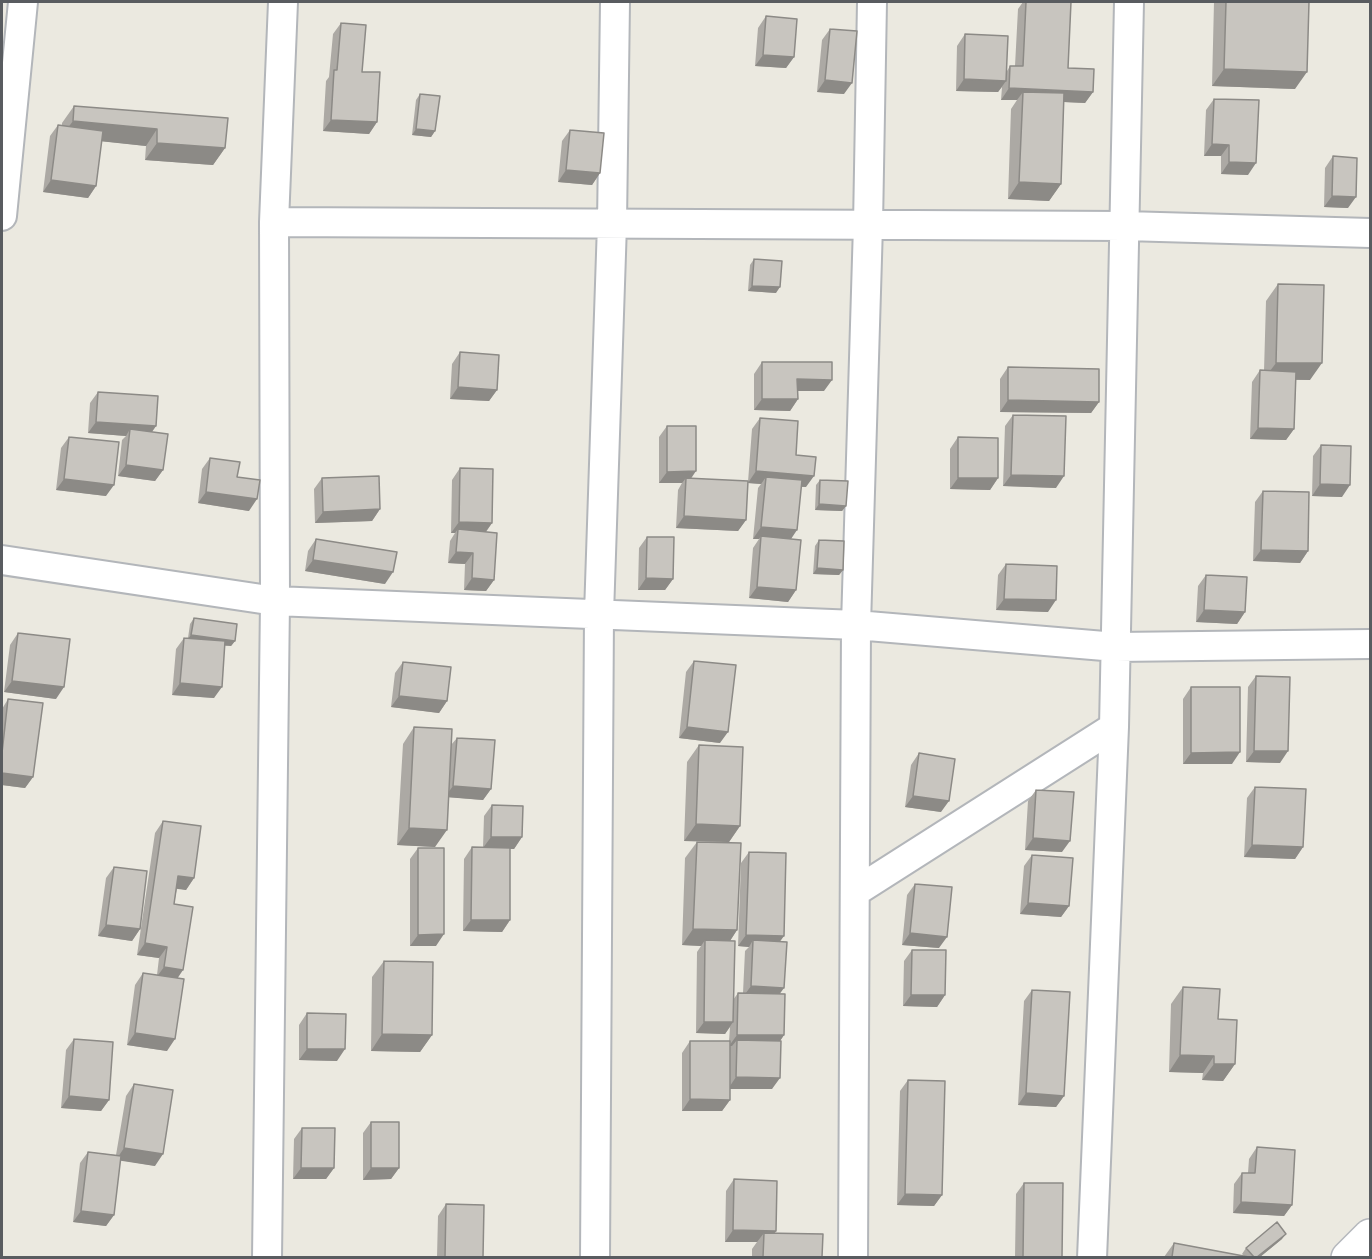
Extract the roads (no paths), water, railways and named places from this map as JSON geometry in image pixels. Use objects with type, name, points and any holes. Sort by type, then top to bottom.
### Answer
[{"type":"main road","points":[[1348,1257],[1371,1236]]},
{"type":"street","points":[[2,216],[23,2]]},
{"type":"street","points":[[267,1257],[275,601],[274,222],[283,2]]},
{"type":"street","points":[[595,1257],[599,614],[612,224],[615,2]]},
{"type":"street","points":[[853,1257],[856,625],[872,2]]},
{"type":"street","points":[[1092,1257],[1114,727],[1129,2]]},
{"type":"street","points":[[274,222],[1125,226],[1371,233]]},
{"type":"street","points":[[2,560],[275,601],[856,625],[1116,647],[1371,644]]},
{"type":"street","points":[[855,892],[1114,727]]}]
